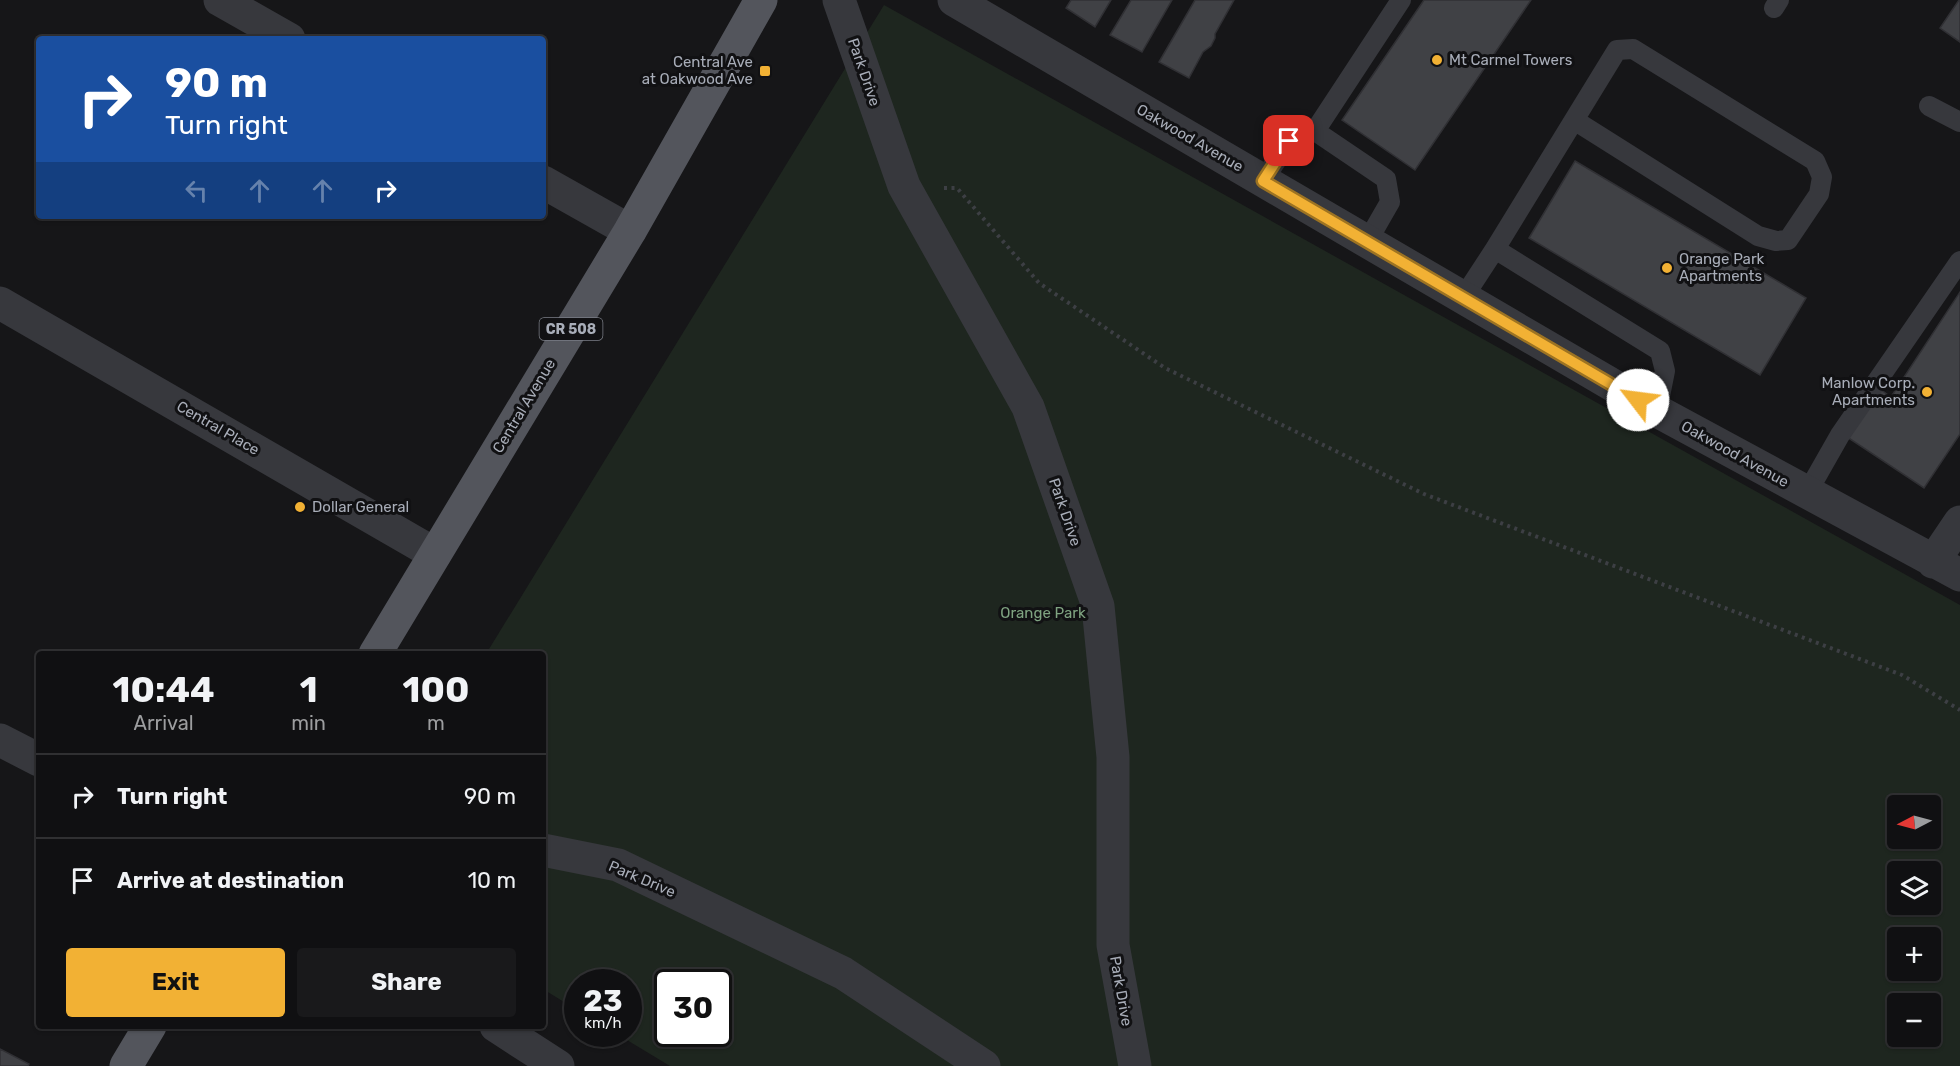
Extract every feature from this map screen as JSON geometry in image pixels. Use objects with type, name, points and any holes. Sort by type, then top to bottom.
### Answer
[{"type":"main road","name":"Central Avenue","points":[[377,651],[630,231],[761,0]]},
{"type":"main road","points":[[126,1066],[148,1029]]},
{"type":"street","points":[[220,0],[284,36]]},
{"type":"street","name":"Park Drive","points":[[839,0],[904,186],[1028,407],[1098,606],[1113,757],[1113,945],[1135,1066]]},
{"type":"street","name":"Oakwood Avenue","points":[[954,0],[1657,411],[1947,569]]},
{"type":"street","points":[[546,184],[630,231]]},
{"type":"street","name":"Central Place","points":[[0,303],[435,554]]},
{"type":"street","points":[[1947,569],[1960,522]]},
{"type":"street","points":[[0,740],[36,758]]},
{"type":"street","name":"Park Drive","points":[[546,851],[618,865],[843,973],[984,1066]]},
{"type":"street","points":[[501,1029],[558,1066]]},
{"type":"lane","points":[[1263,181],[1289,141],[1314,131],[1401,0]]},
{"type":"lane","points":[[1462,298],[1495,249],[1574,120],[1617,50],[1633,49],[1815,160],[1822,177],[1819,194],[1788,240],[1776,241],[1758,236],[1574,120]]},
{"type":"lane","points":[[1929,106],[1960,122]]},
{"type":"lane","points":[[1314,131],[1386,179],[1390,202],[1367,242]]},
{"type":"lane","points":[[1495,249],[1660,351],[1665,371],[1657,411]]},
{"type":"lane","points":[[1807,493],[1840,435],[1960,261]]},
{"type":"path","points":[[904,186],[957,188],[1039,283],[1165,368],[1424,494],[1902,675],[1960,710]]},
{"type":"green space","name":"Orange Park","points":[[884,5],[1960,605],[1960,1066],[670,1066],[639,1047],[642,1047],[642,969],[564,969],[564,1002],[546,991],[546,651],[488,651]]},
{"type":"building","points":[[1071,0],[1111,0],[1095,27],[1066,8]]},
{"type":"building","points":[[1131,0],[1172,0],[1142,52],[1110,35]]},
{"type":"building","points":[[1195,0],[1234,0],[1211,46],[1203,52],[1189,78],[1159,62]]},
{"type":"building","name":"Mt Carmel Towers","points":[[1424,0],[1531,0],[1415,170],[1342,120]]},
{"type":"building","points":[[1960,0],[1960,42],[1940,28]]},
{"type":"building","name":"Orange Park Apartments","points":[[1575,161],[1806,298],[1760,375],[1529,238]]},
{"type":"building","name":"Manlow Corp. Apartments","points":[[1960,292],[1960,434],[1924,488],[1844,435],[1877,387],[1891,397]]},
{"type":"building","points":[[0,1049],[29,1064],[28,1066],[0,1066]]},
{"type":"place","name":"Mt Carmel Towers","points":[[1437,60]]},
{"type":"place","name":"Central Ave at Oakwood Ave","points":[[765,71]]},
{"type":"place","name":"Orange Park Apartments","points":[[1667,268]]},
{"type":"place","name":"Manlow Corp. Apartments","points":[[1927,392]]},
{"type":"place","name":"Dollar General","points":[[300,507]]},
{"type":"route","points":[[1289,141],[1263,181],[1638,400]]}]
